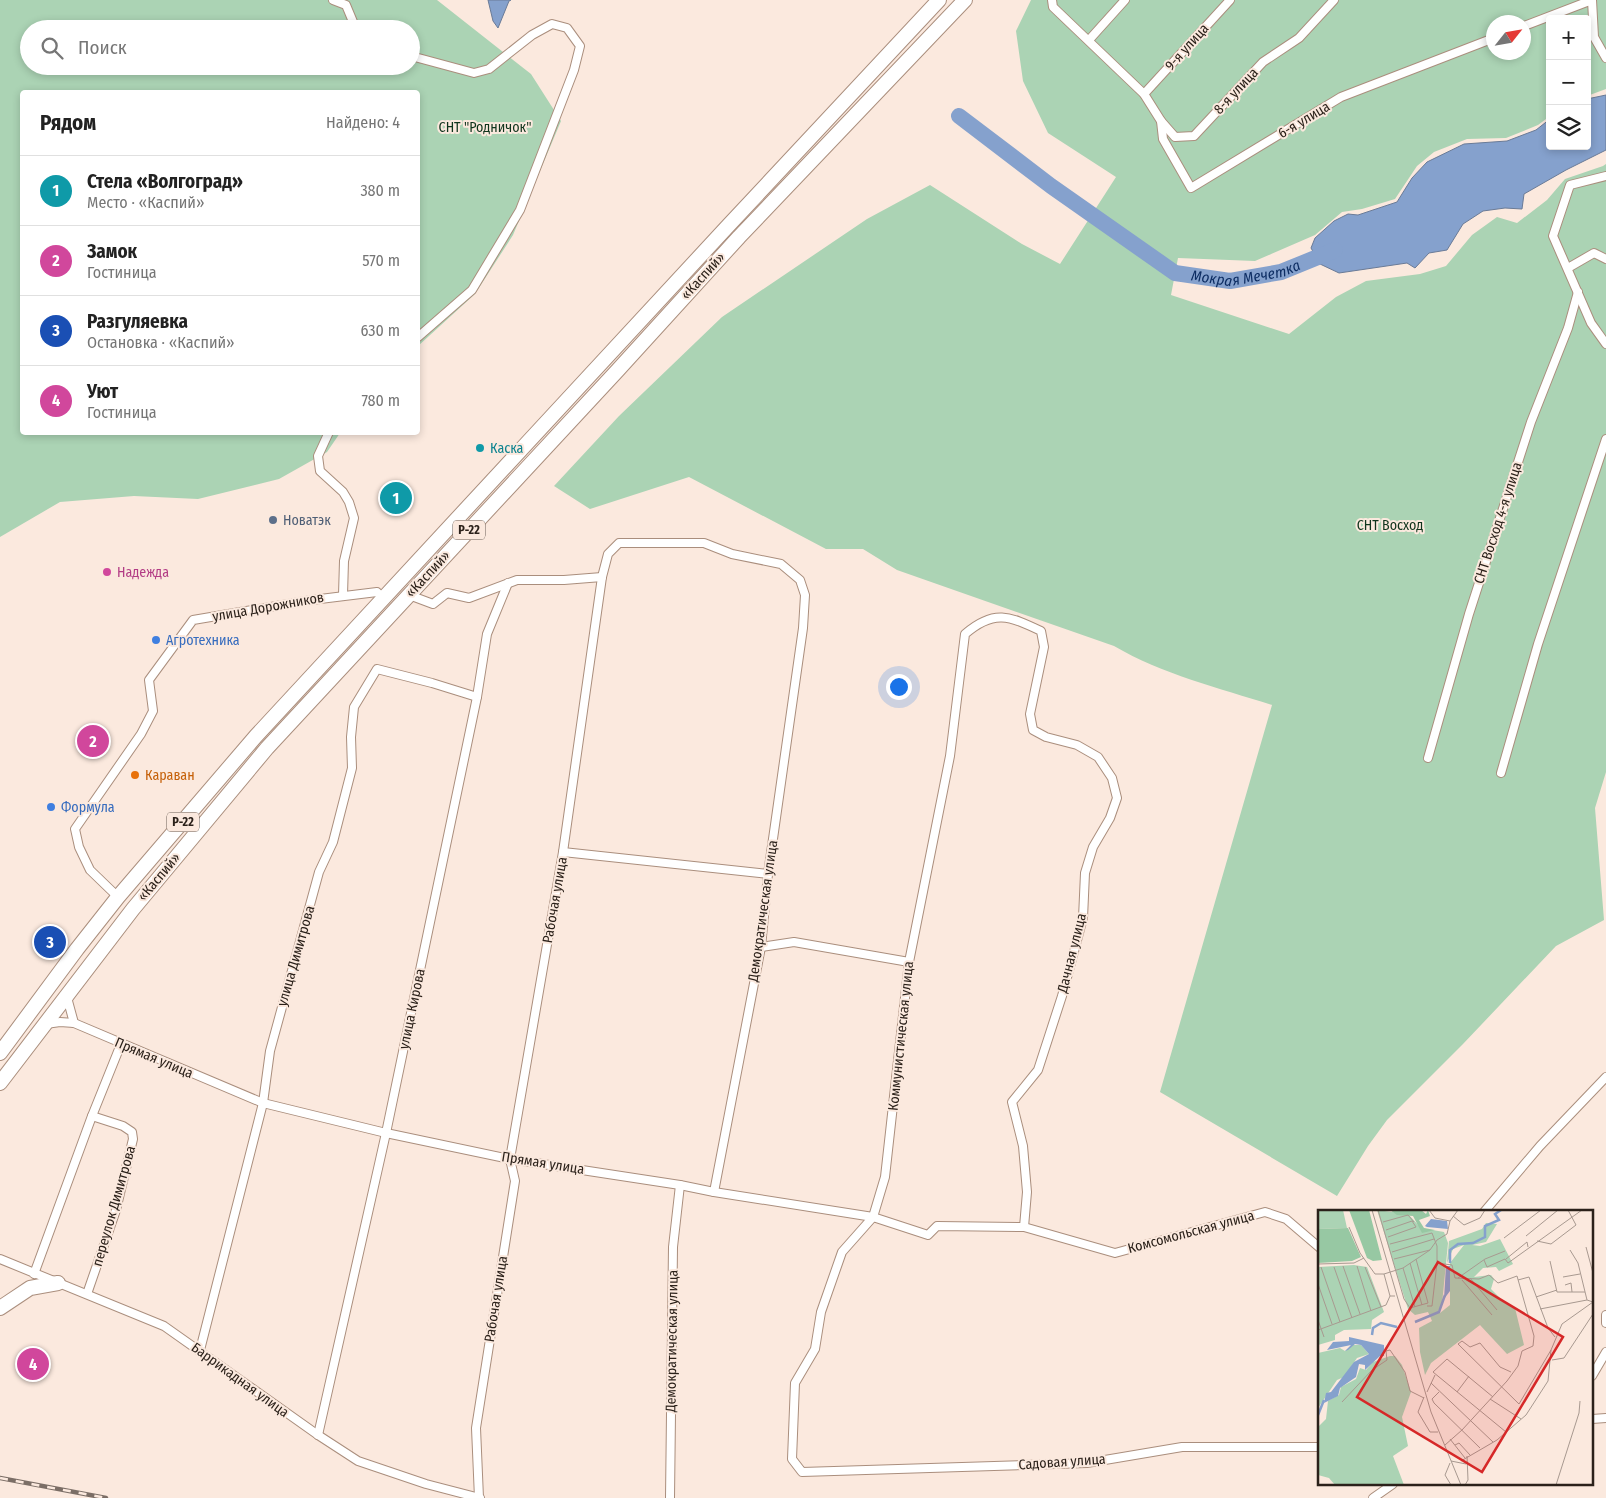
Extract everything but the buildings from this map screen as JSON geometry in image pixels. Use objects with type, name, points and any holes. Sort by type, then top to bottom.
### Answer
[{"type":"highway","name":"«Каспий»","points":[[0,1053],[118,897],[380,595],[394,586],[939,0]]},
{"type":"highway","name":"«Каспий»","points":[[0,1083],[133,909],[267,748],[617,372],[739,237],[965,0]]},
{"type":"highway","points":[[0,1308],[30,1288],[58,1283]]},
{"type":"street","points":[[333,0],[346,5],[352,20]]},
{"type":"street","name":"8-я улица","points":[[1052,0],[1053,7],[1144,94],[1161,121],[1175,137],[1194,136],[1263,62],[1299,38],[1334,0]]},
{"type":"street","points":[[1089,40],[1125,0]]},
{"type":"street","name":"9-я улица","points":[[1144,94],[1230,0]]},
{"type":"street","points":[[1531,23],[1592,0],[1594,37],[1606,58]]},
{"type":"street","points":[[420,58],[474,73],[489,69],[532,35],[552,24],[567,28],[580,46],[574,70],[520,210],[472,290],[420,335]]},
{"type":"street","name":"6-я улица","points":[[1161,121],[1163,140],[1190,188],[1341,97],[1486,41]]},
{"type":"street","points":[[1606,176],[1570,185],[1553,236],[1591,323],[1606,344]]},
{"type":"street","points":[[1568,268],[1594,253],[1606,259]]},
{"type":"street","name":"СНТ Восход 4-я улица","points":[[1428,758],[1469,614],[1531,422],[1568,328],[1578,292]]},
{"type":"street","points":[[327,435],[318,456],[320,471],[343,492],[349,502],[354,518],[344,561],[343,595]]},
{"type":"street","points":[[1501,773],[1538,644],[1606,439]]},
{"type":"street","name":"Рабочая улица","points":[[479,1498],[476,1428],[515,1181],[510,1159],[563,852],[602,577],[608,554],[619,542],[704,543],[732,554],[781,564],[800,580],[805,595],[803,628]]},
{"type":"street","points":[[409,595],[433,604],[447,593],[469,598],[517,580],[564,580],[602,577]]},
{"type":"street","name":"улица Кирова","points":[[318,1435],[386,1132],[477,697],[487,634],[508,583]]},
{"type":"street","name":"улица Дорожников","points":[[118,897],[90,870],[79,847],[76,829],[141,734],[153,711],[149,680],[193,620],[343,595],[380,595]]},
{"type":"street","name":"Коммунистическая улица","points":[[802,1472],[792,1460],[795,1383],[815,1348],[821,1312],[842,1252],[873,1217],[885,1177],[909,962],[950,756],[965,634],[978,622],[994,617],[1015,619]]},
{"type":"street","name":"Дачная улица","points":[[1015,619],[1041,631],[1044,648],[1030,714],[1032,730],[1046,737],[1077,745],[1098,757],[1112,778],[1117,798],[1110,818],[1093,847],[1085,874],[1083,918],[1062,996],[1038,1070],[1012,1102],[1023,1146],[1028,1192],[1024,1227]]},
{"type":"street","name":"Демократическая улица","points":[[714,1192],[761,947],[768,874],[803,628]]},
{"type":"street","name":"улица Димитрова","points":[[200,1350],[263,1104],[270,1051],[319,872],[332,842],[352,768],[351,737],[354,707],[377,669],[477,697]]},
{"type":"street","points":[[563,852],[768,874]]},
{"type":"street","points":[[761,947],[794,942],[909,962]]},
{"type":"street","points":[[44,1024],[74,1023],[68,1001],[70,993]]},
{"type":"street","name":"Прямая улица","points":[[74,1023],[263,1104],[510,1159],[680,1184],[714,1192],[873,1217],[928,1235],[937,1226],[1024,1227]]},
{"type":"street","points":[[34,1274],[92,1116],[121,1044]]},
{"type":"street","points":[[1486,1210],[1540,1146],[1606,1077]]},
{"type":"street","name":"переулок Димитрова","points":[[87,1294],[116,1210],[133,1139],[132,1132],[123,1126],[92,1116]]},
{"type":"street","name":"Демократическая улица","points":[[670,1498],[672,1248],[680,1184]]},
{"type":"street","name":"Комсомольская улица","points":[[1024,1227],[1115,1253],[1265,1212],[1286,1219],[1318,1246]]},
{"type":"street","name":"Баррикадная улица","points":[[0,1259],[164,1326],[318,1435],[358,1461],[426,1484],[479,1498]]},
{"type":"street","points":[[1606,1315],[1606,1323]]},
{"type":"street","points":[[1594,1373],[1606,1352]]},
{"type":"street","name":"Садовая улица","points":[[802,1472],[1087,1463],[1182,1447],[1318,1447]]},
{"type":"street","points":[[1373,1498],[1390,1486]]},
{"type":"green space","name":"СНТ \"Родничок\"","points":[[0,0],[437,0],[531,74],[561,121],[513,235],[475,294],[420,344],[420,90],[20,90],[20,435],[339,435],[327,452],[279,479],[198,499],[134,496],[60,502],[0,537]]},
{"type":"green space","name":"СНТ Восход","points":[[1031,0],[1606,0],[1606,89],[1591,95],[1591,15],[1546,15],[1546,119],[1538,125],[1506,138],[1467,139],[1434,152],[1417,166],[1395,199],[1362,209],[1342,212],[1315,235],[1255,261],[1178,258],[1171,295],[1289,334],[1336,297],[1366,281],[1420,274],[1446,266],[1472,235],[1497,217],[1517,223],[1547,200],[1565,179],[1606,164],[1606,772],[1595,808],[1604,920],[1556,946],[1463,1044],[1387,1120],[1368,1146],[1337,1196],[1160,1092],[1272,705],[1151,665],[1114,646],[897,570],[863,549],[826,549],[689,477],[590,509],[554,486],[619,416],[722,317],[867,219],[930,185],[1022,244],[1060,264],[1116,177],[1048,133],[1023,81],[1016,31]]},
{"type":"water","points":[[488,0],[511,0],[498,28],[493,21]]},
{"type":"water","points":[[1606,95],[1606,150],[1524,194],[1522,209],[1505,208],[1483,211],[1463,224],[1447,250],[1429,253],[1415,268],[1407,263],[1339,273],[1320,264],[1311,248],[1315,238],[1334,221],[1348,214],[1358,215],[1397,202],[1412,178],[1427,162],[1464,144],[1507,141],[1536,130],[1546,122],[1546,150],[1591,150],[1591,98]]},
{"type":"waterway","name":"Мокрая Мечетка","points":[[959,116],[1051,186],[1175,273],[1230,281],[1281,272],[1335,250]]},
{"type":"railway","points":[[0,1478],[106,1498]]},
{"type":"place","name":"Каска","points":[[480,448]]},
{"type":"place","name":"Стела «Волгоград»","points":[[396,498]]},
{"type":"place","name":"Новатэк","points":[[273,520]]},
{"type":"place","name":"Надежда","points":[[107,572]]},
{"type":"place","name":"Агротехника","points":[[156,640]]},
{"type":"place","name":"Замок","points":[[93,741]]},
{"type":"place","name":"Караван","points":[[135,775]]},
{"type":"place","name":"Формула","points":[[51,807]]},
{"type":"place","name":"Разгуляевка","points":[[50,942]]},
{"type":"place","name":"Уют","points":[[33,1364]]}]
